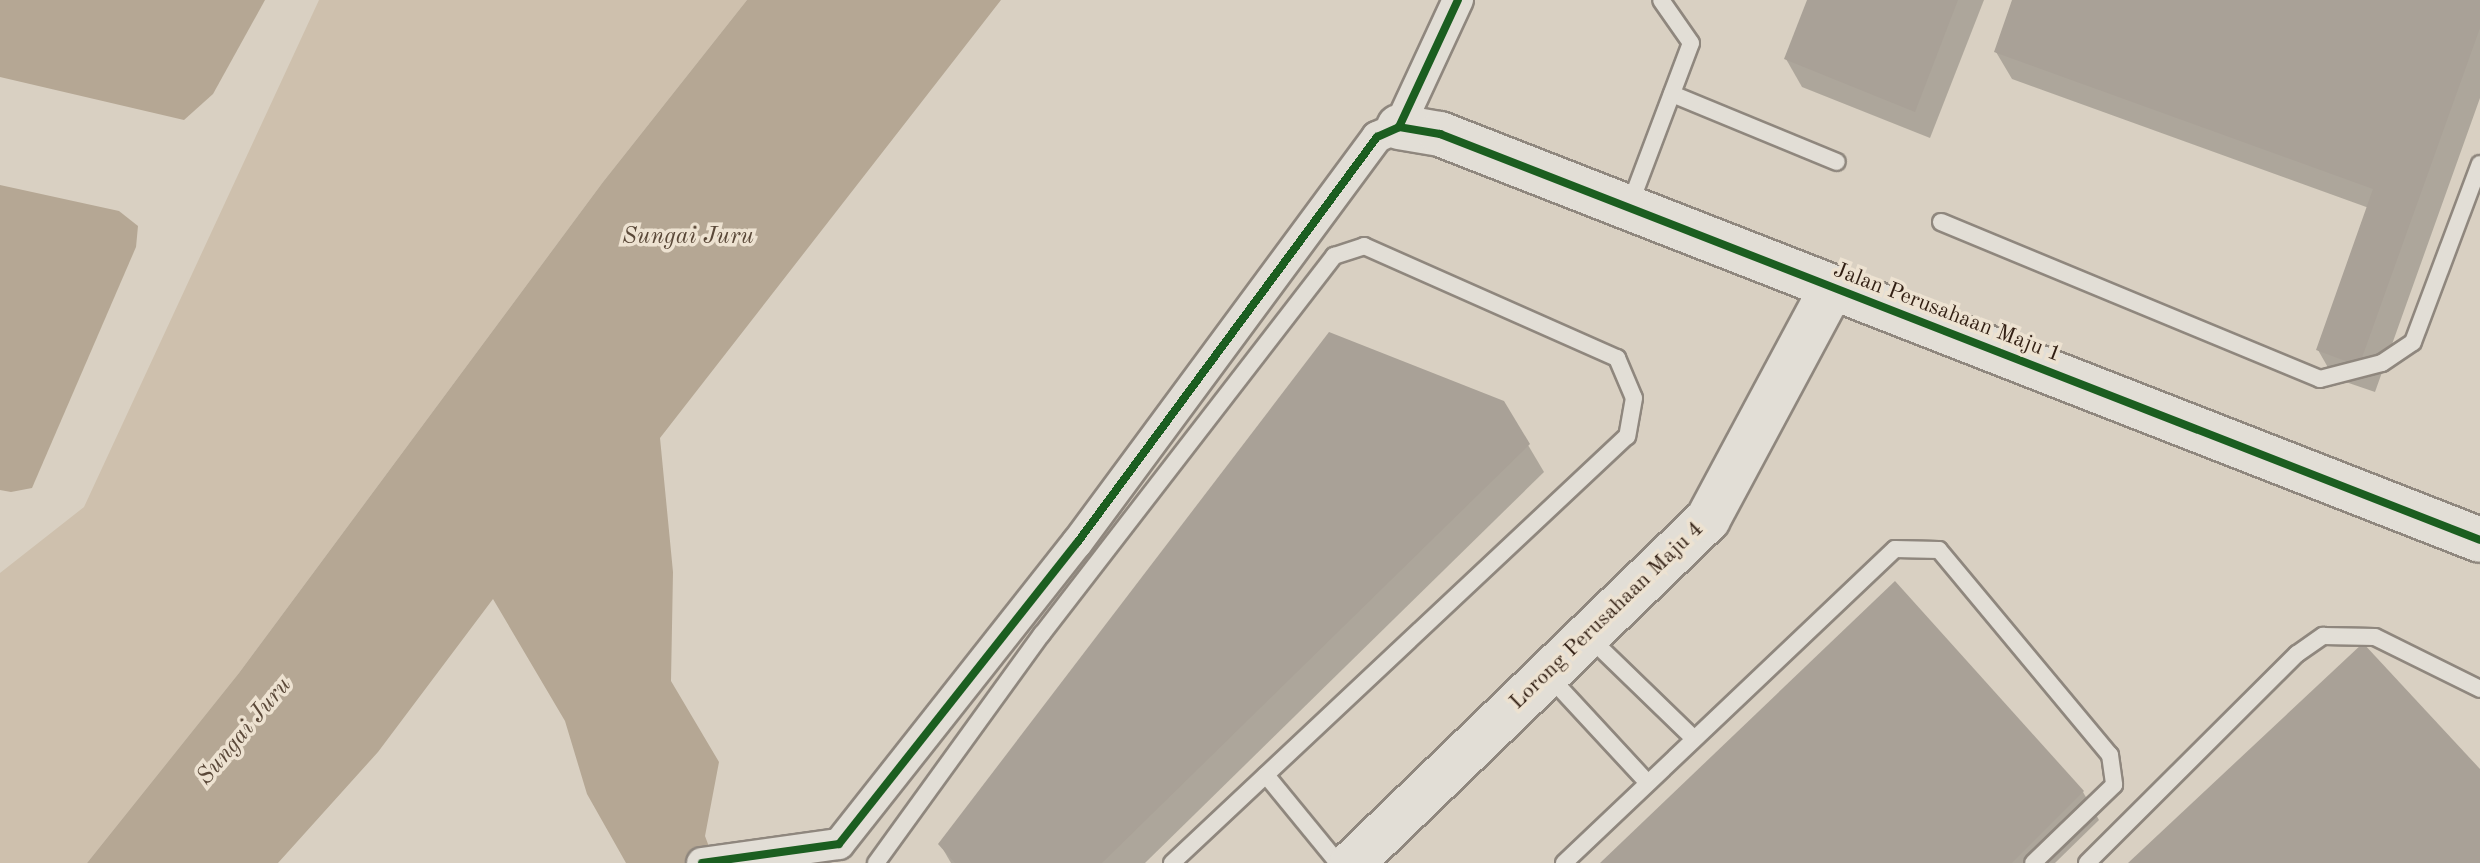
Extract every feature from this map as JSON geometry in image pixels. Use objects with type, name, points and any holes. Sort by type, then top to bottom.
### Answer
[{"type":"street","points":[[713,861],[839,844],[1077,543],[1377,137],[1399,127],[1458,0]]},
{"type":"street","name":"Jalan Perusahaan Maju 1","points":[[1399,127],[1440,134],[2480,540]]},
{"type":"street","name":"Lorong Perusahaan Maju 4","points":[[1352,863],[1708,519],[1832,288]]},
{"type":"lane","points":[[1629,208],[1691,43],[1661,0]]},
{"type":"lane","points":[[1672,94],[1837,162]]},
{"type":"lane","points":[[1941,222],[2320,379],[2382,363],[2413,342],[2480,164]]},
{"type":"lane","points":[[876,863],[1042,634],[1334,256],[1364,246],[1617,358],[1634,398],[1627,436],[1172,863]]},
{"type":"lane","points":[[1564,863],[1692,737],[1895,549],[1939,550],[2110,755],[2114,785],[2033,863]]},
{"type":"lane","points":[[1587,636],[1692,737]]},
{"type":"lane","points":[[2087,863],[2297,654],[2323,636],[2375,637],[2480,689]]},
{"type":"lane","points":[[1547,674],[1647,782]]},
{"type":"lane","points":[[1266,775],[1338,863]]},
{"type":"shaded area","points":[[319,0],[747,0],[603,182],[239,673],[87,863],[0,863],[0,573],[84,507]]},
{"type":"water","points":[[0,0],[265,0],[213,94],[184,120],[0,77]]},
{"type":"water","name":"Sungai Juru","points":[[747,0],[1001,0],[660,438],[673,572],[671,681],[719,762],[705,836],[715,863],[626,863],[587,794],[565,721],[493,599],[378,752],[278,863],[87,863],[239,673],[603,182]]},
{"type":"water","points":[[0,185],[119,211],[138,226],[136,247],[32,488],[11,492],[0,490]]},
{"type":"building","points":[[1807,0],[1958,0],[1915,112],[1784,59]]},
{"type":"building","points":[[2012,0],[2480,0],[2480,28],[2359,366],[2316,350],[2373,189],[1994,52]]},
{"type":"building","points":[[1329,332],[1504,401],[1530,444],[1102,863],[955,863],[938,844]]},
{"type":"building","points":[[1895,581],[2084,791],[2012,863],[1600,863]]},
{"type":"building","points":[[2363,643],[2480,769],[2480,863],[2128,863]]},
{"type":"cycle path","points":[[702,863],[839,844],[1077,543],[1377,137],[1399,127],[1458,0]]},
{"type":"cycle path","points":[[1399,127],[1440,134],[2480,540]]}]
